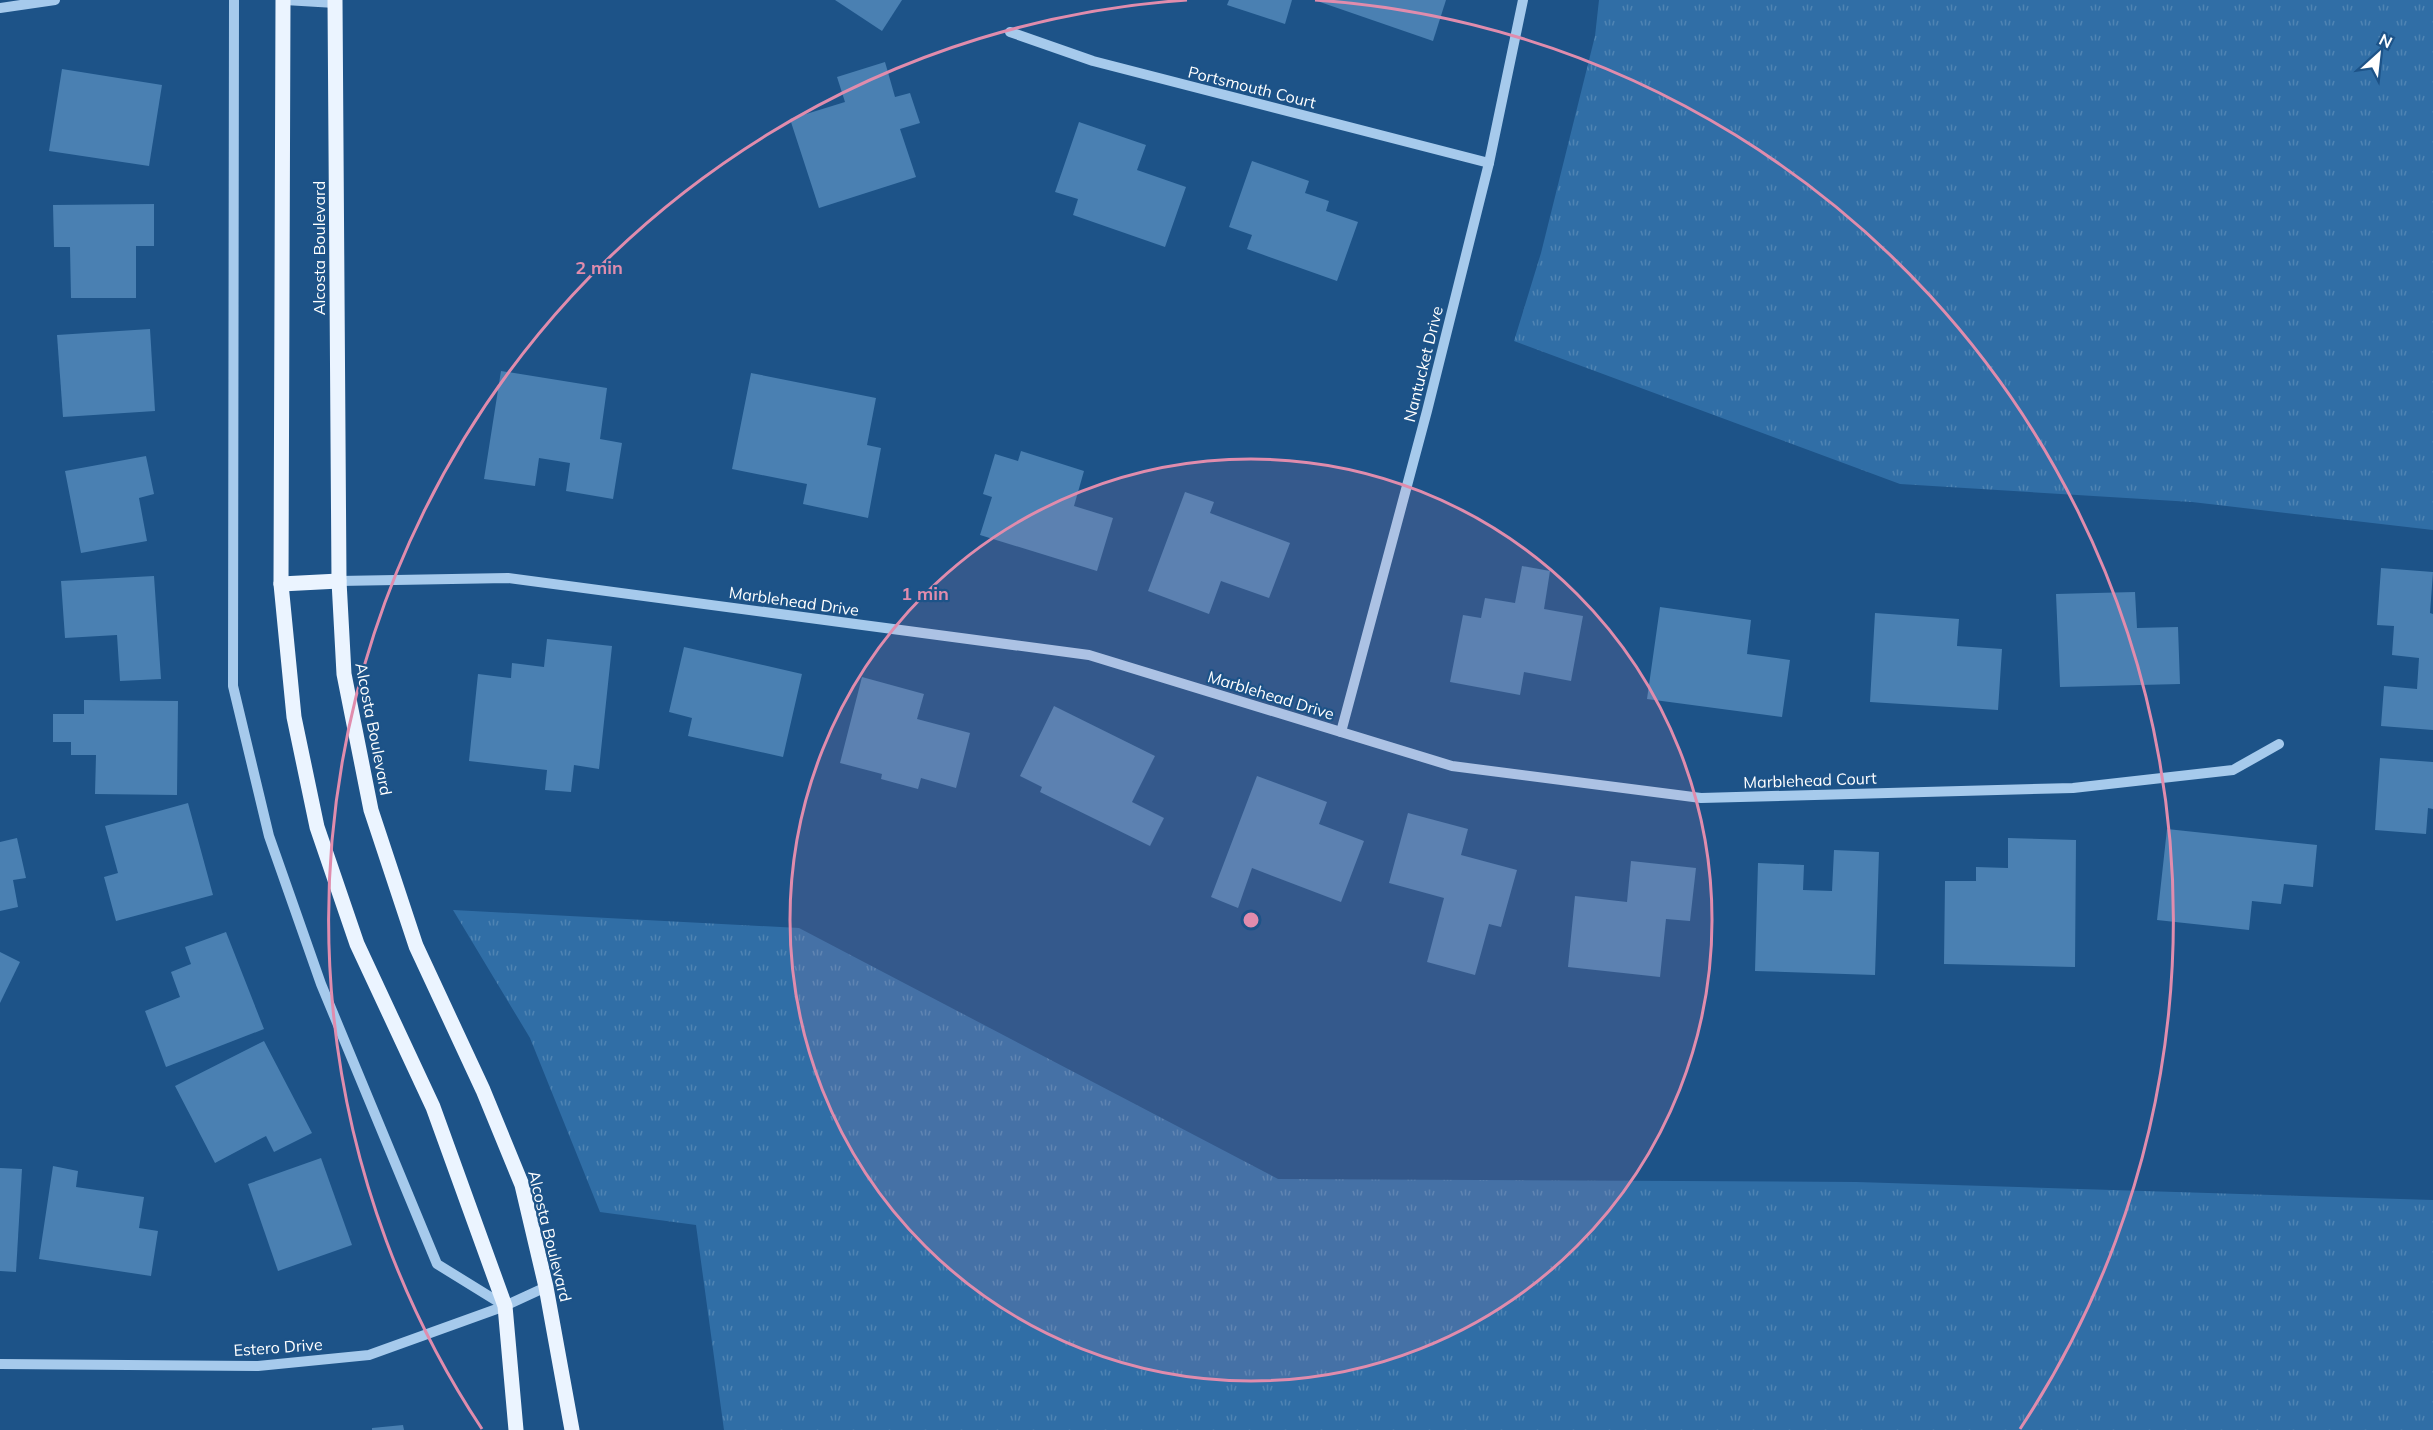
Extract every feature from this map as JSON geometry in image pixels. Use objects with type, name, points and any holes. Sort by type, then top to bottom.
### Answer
[{"type":"main road","points":[[284,0],[281,584],[294,717],[317,827],[357,944],[433,1107],[505,1306],[516,1430]]},
{"type":"main road","name":"Alcosta Boulevard","points":[[335,2],[339,581],[344,674],[371,810],[416,946],[483,1090],[522,1185],[546,1287],[572,1430]]},
{"type":"main road","points":[[281,584],[339,581]]},
{"type":"street","points":[[0,8],[55,0]]},
{"type":"street","points":[[234,0],[233,686],[269,836],[321,984],[437,1264],[505,1306]]},
{"type":"street","points":[[284,0],[335,2]]},
{"type":"street","name":"Nantucket Drive","points":[[1341,732],[1427,411],[1489,163],[1523,0]]},
{"type":"street","name":"Portsmouth Court","points":[[1010,32],[1093,61],[1489,163]]},
{"type":"street","name":"Marblehead Drive","points":[[339,581],[508,578],[1089,655],[1341,732]]},
{"type":"street","name":"Marblehead Court","points":[[1341,732],[1452,766],[1701,798],[2073,788],[2234,770],[2278,744]]},
{"type":"street","name":"Estero Drive","points":[[0,1364],[258,1366],[369,1355],[505,1306],[546,1287]]},
{"type":"green space","points":[[1599,0],[2433,0],[2433,530],[2192,502],[1900,484],[1514,341],[1541,253],[1595,36]]},
{"type":"green space","points":[[453,910],[799,928],[1278,1179],[1856,1182],[2433,1200],[2433,1430],[724,1430],[696,1225],[600,1212],[530,1038]]},
{"type":"building","points":[[835,0],[902,0],[882,31]]},
{"type":"building","points":[[1229,0],[1292,0],[1285,24],[1227,5]]},
{"type":"building","points":[[1320,0],[1446,0],[1433,41],[1320,2]]},
{"type":"building","points":[[885,62],[895,97],[910,93],[920,123],[900,129],[916,177],[819,208],[790,119],[845,102],[837,77]]},
{"type":"building","points":[[62,69],[162,85],[149,166],[49,151]]},
{"type":"building","points":[[1079,122],[1146,145],[1137,170],[1186,187],[1165,247],[1073,215],[1078,199],[1055,192]]},
{"type":"building","points":[[1252,161],[1309,181],[1305,193],[1329,201],[1326,211],[1358,222],[1337,281],[1247,249],[1252,235],[1229,227]]},
{"type":"building","points":[[154,204],[154,246],[136,246],[136,298],[71,298],[70,247],[54,247],[53,205]]},
{"type":"building","points":[[150,329],[155,411],[63,417],[57,335]]},
{"type":"building","points":[[501,371],[607,388],[600,439],[622,443],[613,499],[566,491],[570,463],[539,458],[535,486],[484,479]]},
{"type":"building","points":[[751,373],[876,398],[867,445],[881,448],[868,518],[803,504],[807,484],[732,469]]},
{"type":"building","points":[[1021,451],[1084,471],[1074,506],[1113,518],[1097,571],[980,535],[992,497],[983,494],[995,454],[1018,461]]},
{"type":"building","points":[[146,456],[154,494],[139,498],[147,541],[81,553],[65,471]]},
{"type":"building","points":[[1185,492],[1214,502],[1210,513],[1290,543],[1269,598],[1221,581],[1209,614],[1148,591]]},
{"type":"building","points":[[1522,566],[1550,571],[1544,609],[1583,616],[1571,681],[1524,672],[1520,695],[1450,682],[1463,615],[1481,618],[1485,598],[1515,603]]},
{"type":"building","points":[[2381,568],[2433,572],[2430,613],[2433,614],[2433,730],[2381,726],[2384,686],[2417,689],[2419,658],[2392,655],[2394,626],[2377,625]]},
{"type":"building","points":[[154,576],[161,679],[120,681],[117,635],[65,638],[61,581]]},
{"type":"building","points":[[2135,592],[2137,628],[2178,627],[2180,684],[2060,687],[2056,594]]},
{"type":"building","points":[[1660,607],[1751,620],[1747,654],[1790,660],[1782,717],[1647,699]]},
{"type":"building","points":[[1875,613],[1959,619],[1957,646],[2002,649],[1998,710],[1870,702]]},
{"type":"building","points":[[547,639],[612,646],[599,769],[574,765],[571,792],[545,790],[547,770],[469,761],[478,674],[511,678],[512,663],[544,667]]},
{"type":"building","points":[[684,647],[802,674],[783,757],[688,736],[692,718],[669,712]]},
{"type":"building","points":[[862,677],[924,694],[917,719],[970,733],[956,788],[921,778],[918,789],[881,779],[882,774],[840,763]]},
{"type":"building","points":[[84,700],[178,701],[177,795],[95,794],[96,755],[71,755],[71,742],[53,742],[53,714],[84,714]]},
{"type":"building","points":[[1054,706],[1155,756],[1132,802],[1164,818],[1150,846],[1040,792],[1042,787],[1020,776]]},
{"type":"building","points":[[2380,758],[2433,762],[2433,809],[2428,808],[2426,834],[2375,830]]},
{"type":"building","points":[[1257,776],[1327,802],[1319,824],[1364,841],[1341,902],[1252,868],[1238,908],[1211,897]]},
{"type":"building","points":[[188,803],[213,895],[116,921],[104,877],[118,873],[105,826]]},
{"type":"building","points":[[1408,813],[1468,829],[1461,855],[1517,870],[1501,927],[1489,924],[1475,975],[1427,962],[1444,898],[1389,883]]},
{"type":"building","points":[[2167,829],[2317,845],[2313,887],[2284,884],[2281,904],[2252,901],[2249,930],[2157,920]]},
{"type":"building","points":[[17,838],[26,878],[13,880],[18,907],[0,911],[0,842]]},
{"type":"building","points":[[2008,838],[2076,840],[2075,967],[1944,964],[1945,881],[1976,881],[1976,867],[2008,868]]},
{"type":"building","points":[[1834,850],[1879,852],[1875,975],[1755,971],[1758,863],[1804,865],[1803,890],[1832,891]]},
{"type":"building","points":[[1631,861],[1696,868],[1690,921],[1666,919],[1660,977],[1568,967],[1575,896],[1627,902]]},
{"type":"building","points":[[226,932],[264,1029],[166,1067],[145,1011],[180,997],[171,972],[191,964],[185,947]]},
{"type":"building","points":[[0,952],[20,962],[0,1003]]},
{"type":"building","points":[[264,1041],[312,1133],[274,1152],[266,1136],[215,1163],[175,1086]]},
{"type":"building","points":[[321,1158],[352,1245],[278,1271],[248,1184]]},
{"type":"building","points":[[53,1166],[78,1171],[76,1187],[144,1197],[139,1228],[158,1231],[151,1276],[39,1259]]},
{"type":"building","points":[[0,1168],[22,1169],[16,1272],[0,1271]]},
{"type":"building","points":[[403,1425],[404,1430],[372,1430],[372,1428]]}]
